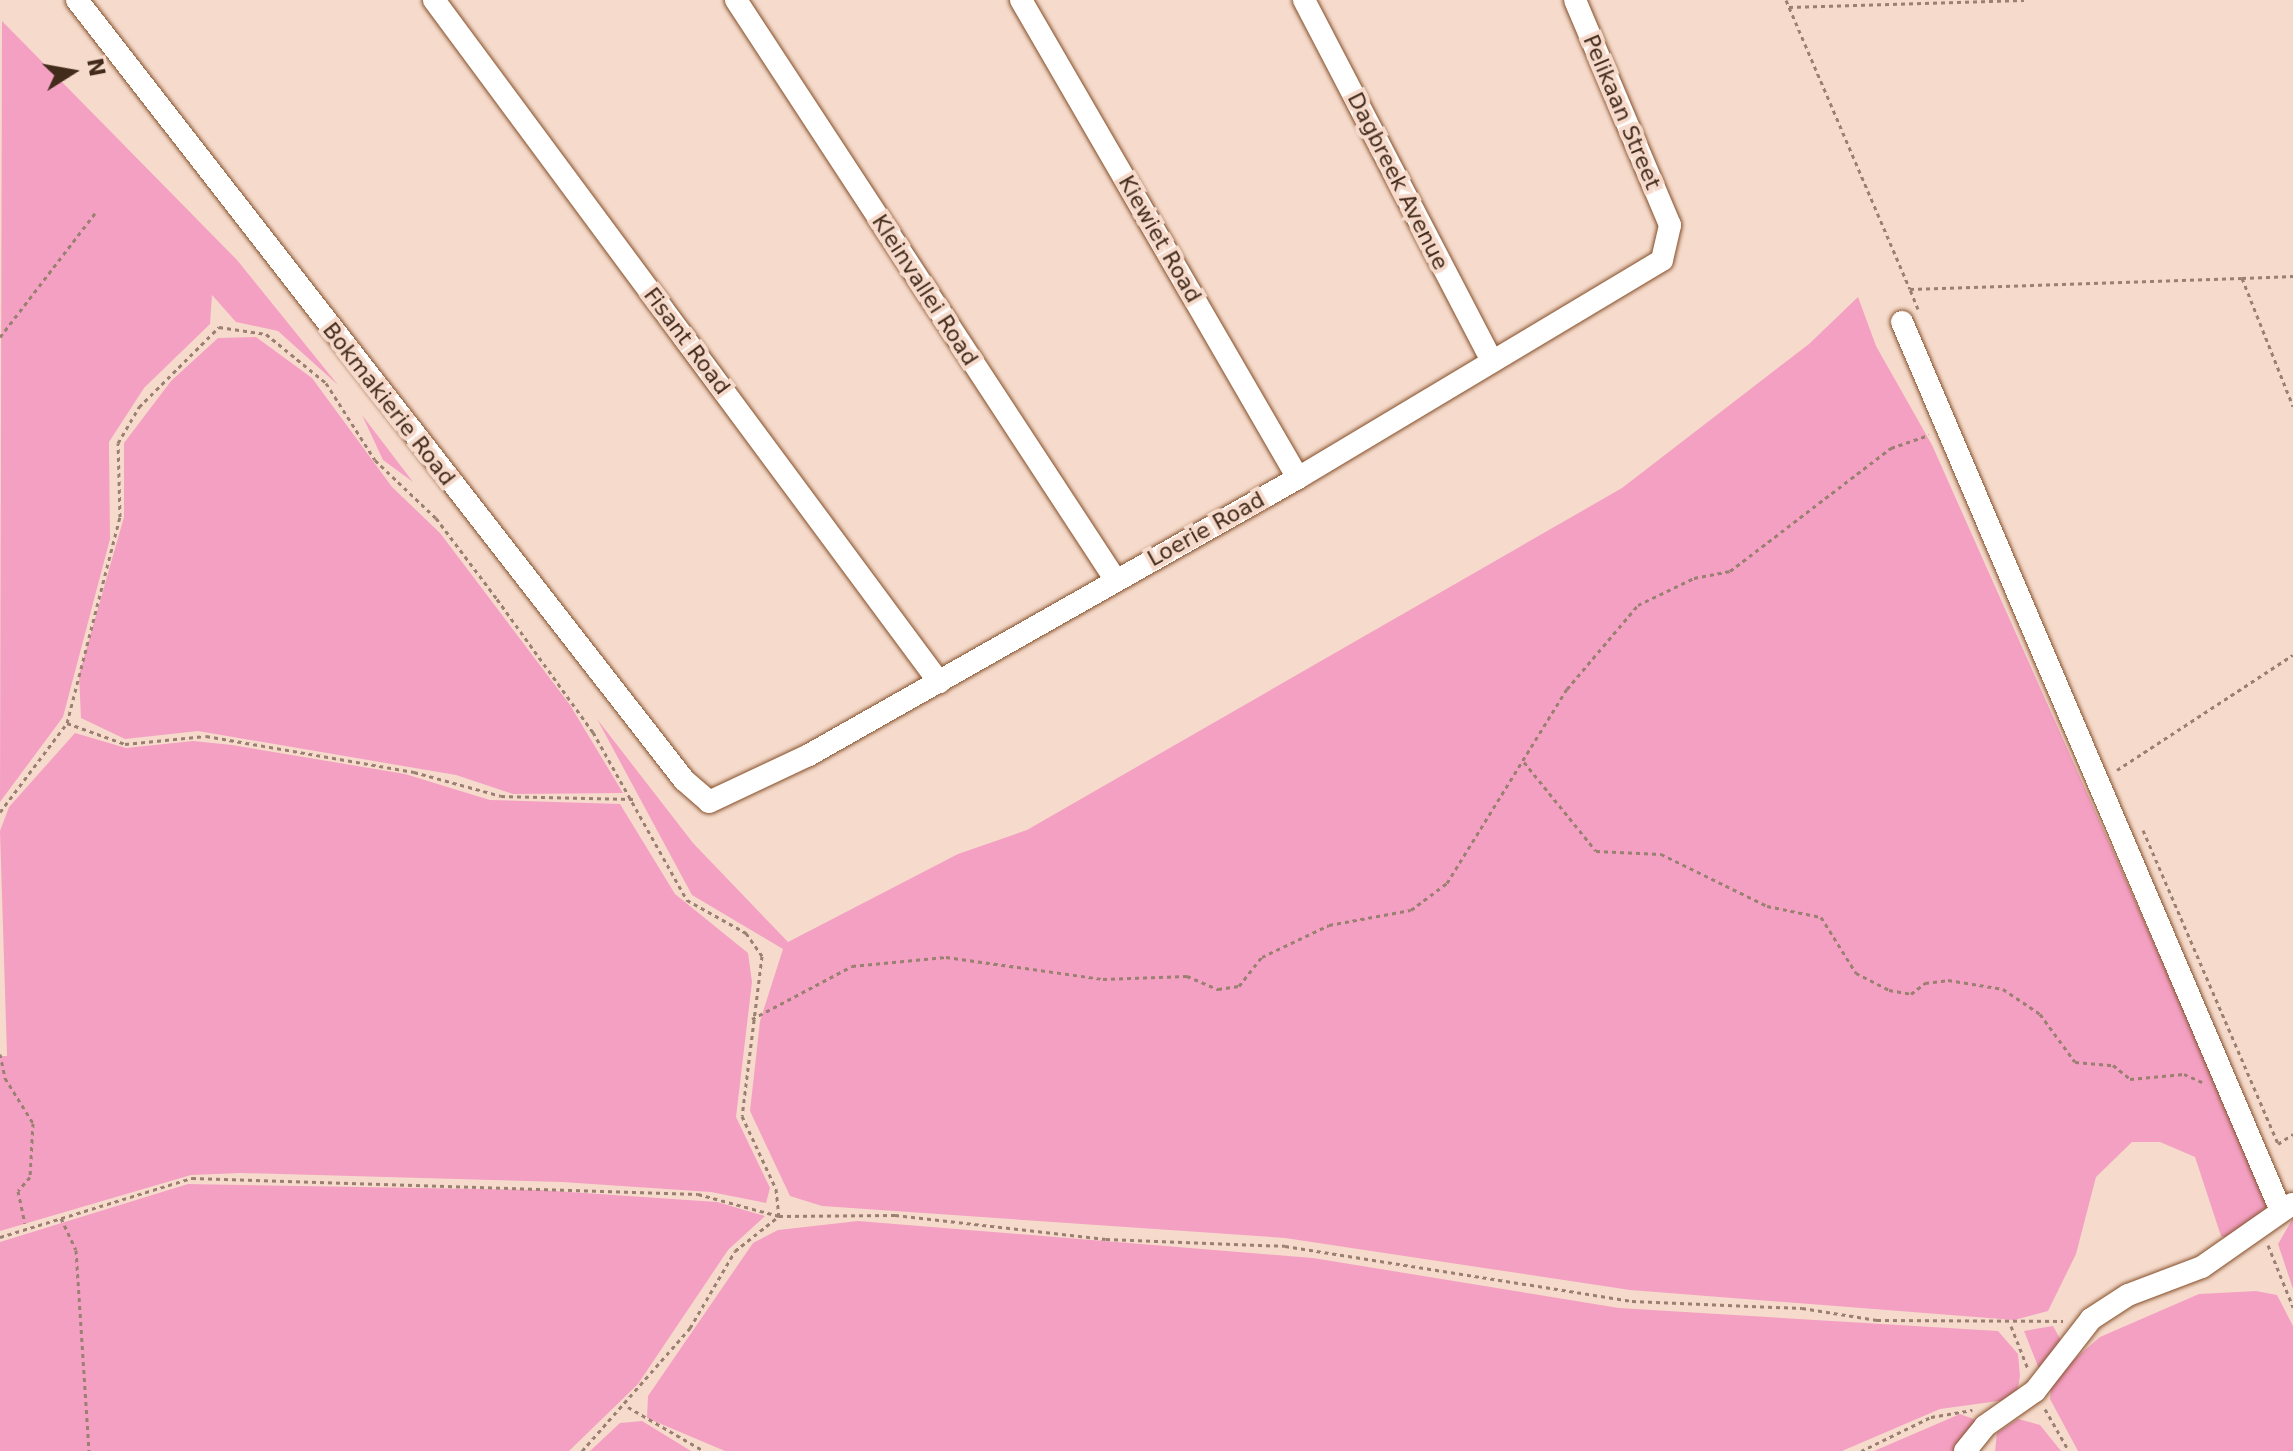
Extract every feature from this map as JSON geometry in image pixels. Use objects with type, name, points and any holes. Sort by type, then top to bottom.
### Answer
[{"type":"street","name":"Bokmakierie Road","points":[[77,0],[684,780],[709,802]]},
{"type":"street","name":"Fisant Road","points":[[434,0],[939,682]]},
{"type":"street","name":"Kleinvallei Road","points":[[736,0],[1115,579]]},
{"type":"street","name":"Kiewiet Road","points":[[1021,0],[1298,478]]},
{"type":"street","name":"Dagbreek Avenue","points":[[1304,0],[1492,361]]},
{"type":"street","name":"Pelikaan Street","points":[[1575,0],[1670,225]]},
{"type":"street","name":"Loerie Road","points":[[709,802],[939,682],[1115,579],[1298,478],[1662,260],[1670,225]]},
{"type":"street","points":[[1912,320],[1948,430],[2230,1092],[2287,1207],[2262,1231],[2091,1319],[2035,1391],[1985,1426],[1965,1451]]},
{"type":"path","points":[[1786,0],[1910,289],[1912,320]]},
{"type":"path","points":[[1789,7],[2024,0]]},
{"type":"path","points":[[0,337],[95,213]]},
{"type":"path","points":[[1910,289],[2293,276]]},
{"type":"path","points":[[2242,278],[2293,406]]},
{"type":"path","points":[[0,812],[67,723],[120,517],[118,443],[139,407],[219,327],[266,334],[326,383],[375,460],[436,518],[497,599],[633,799],[687,900],[746,933],[762,956],[742,1116],[776,1189],[779,1216]]},
{"type":"path","points":[[752,1019],[852,966],[946,957],[1103,979],[1187,976],[1218,989],[1239,986],[1262,957],[1329,925],[1411,910],[1447,883],[1567,689],[1638,605],[1681,583],[1730,571],[1891,448],[1948,430]]},
{"type":"path","points":[[2117,770],[2293,655]]},
{"type":"path","points":[[67,723],[125,744],[206,736],[414,772],[501,796],[633,799]]},
{"type":"path","points":[[2111,756],[2123,785]]},
{"type":"path","points":[[1524,762],[1596,851],[1661,854],[1767,906],[1821,917],[1856,973],[1889,990],[1911,994],[1925,983],[1948,980],[2003,989],[2040,1014],[2075,1062],[2113,1065],[2130,1079],[2184,1074],[2230,1092]]},
{"type":"path","points":[[2142,828],[2278,1144],[2293,1134]]},
{"type":"path","points":[[0,1054],[5,1078],[33,1123],[30,1177],[18,1191],[25,1223]]},
{"type":"path","points":[[0,1237],[25,1223],[61,1217],[192,1178],[698,1194],[779,1216],[895,1215],[1106,1239],[1285,1246],[1632,1301],[2011,1326],[2091,1319]]},
{"type":"path","points":[[582,1451],[628,1407],[690,1328],[735,1251],[779,1216]]},
{"type":"path","points":[[61,1217],[76,1250],[89,1451]]},
{"type":"path","points":[[2262,1231],[2293,1307]]},
{"type":"path","points":[[2011,1326],[2035,1391],[2069,1451]]},
{"type":"path","points":[[628,1407],[704,1451]]},
{"type":"path","points":[[1861,1451],[1952,1410],[1979,1412],[1985,1426]]},
{"type":"shaded area","points":[[2,21],[237,260],[338,385],[278,331],[236,322],[212,295],[210,324],[144,388],[109,442],[110,539],[63,717],[0,802]]},
{"type":"shaded area","points":[[1858,297],[1876,346],[1932,445],[2268,1199],[2265,1214],[2229,1239],[2221,1236],[2195,1157],[2160,1142],[2132,1142],[2096,1177],[2076,1254],[2048,1311],[2014,1320],[1630,1290],[1285,1238],[822,1206],[790,1196],[750,1111],[760,1021],[783,949],[692,895],[597,719],[693,843],[788,942],[958,854],[1027,830],[1622,488],[1809,344]]},
{"type":"shaded area","points":[[256,337],[312,378],[392,487],[440,533],[570,705],[623,793],[513,794],[456,775],[198,731],[125,739],[81,718],[79,675],[124,517],[124,443],[171,381],[218,338]]},
{"type":"shaded area","points":[[362,415],[413,482],[383,460]]},
{"type":"shaded area","points":[[75,733],[126,748],[193,741],[232,745],[405,774],[490,800],[620,804],[675,894],[748,953],[752,982],[736,1117],[770,1188],[766,1203],[711,1192],[562,1182],[241,1173],[191,1175],[0,1231],[0,1056],[7,1056],[0,831],[9,807]]},
{"type":"shaded area","points":[[188,1184],[540,1190],[717,1202],[765,1216],[728,1250],[638,1384],[569,1451],[0,1451],[0,1242]]},
{"type":"shaded area","points":[[2293,1218],[2293,1289],[2278,1244]]},
{"type":"shaded area","points":[[858,1221],[1313,1258],[1619,1308],[1998,1331],[2018,1354],[2020,1376],[2017,1393],[2006,1400],[1940,1409],[1842,1451],[725,1451],[647,1418],[648,1396],[753,1243],[778,1230]]},
{"type":"shaded area","points":[[2256,1291],[2277,1295],[2293,1326],[2293,1451],[2078,1451],[2050,1399],[2051,1385],[2070,1363],[2100,1337],[2199,1294]]},
{"type":"shaded area","points":[[2053,1326],[2063,1344],[2039,1369],[2024,1331]]},
{"type":"shaded area","points":[[1960,1414],[1976,1420],[1953,1451],[1874,1451]]},
{"type":"shaded area","points":[[2018,1419],[2040,1425],[2061,1451],[1995,1451],[1997,1433]]},
{"type":"shaded area","points":[[642,1421],[691,1451],[590,1451],[620,1423]]}]
